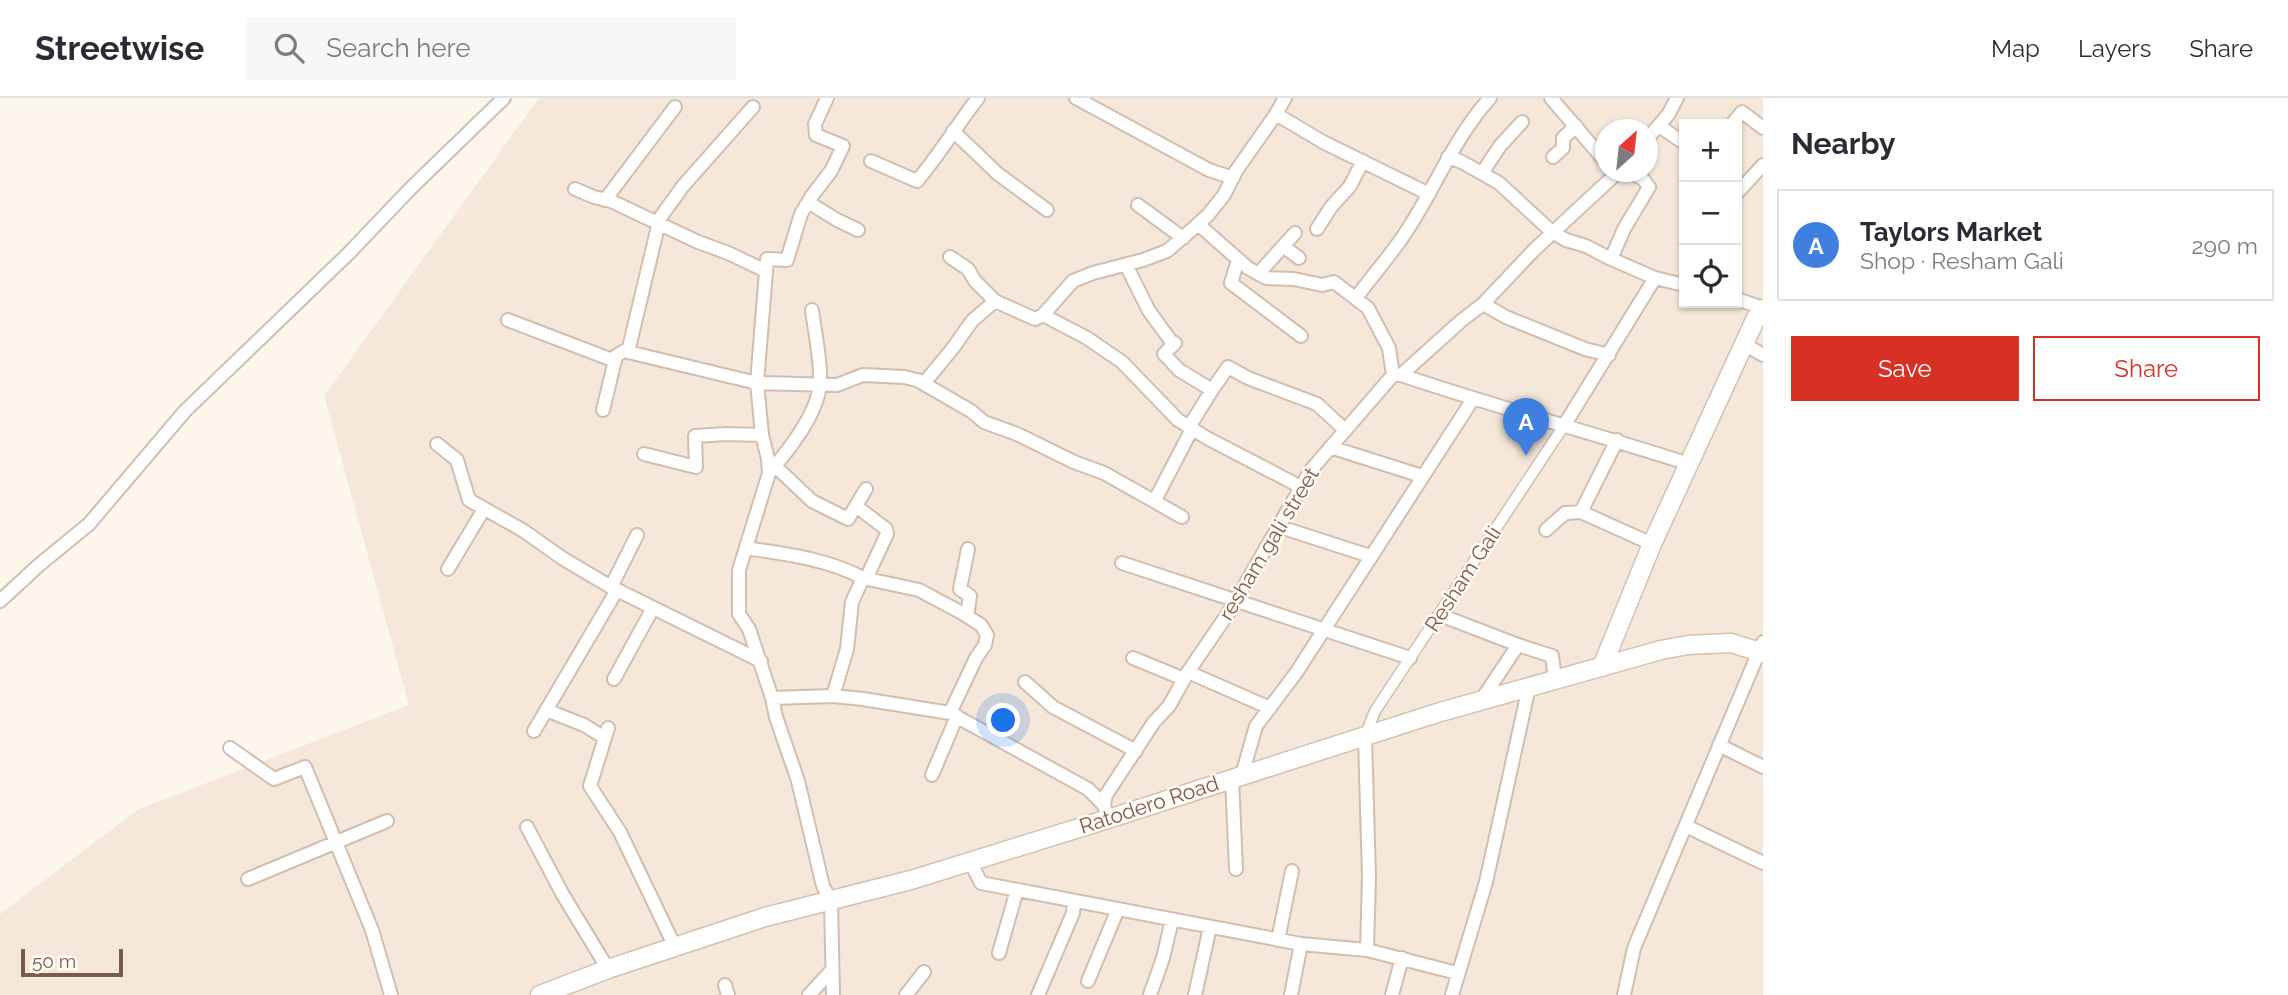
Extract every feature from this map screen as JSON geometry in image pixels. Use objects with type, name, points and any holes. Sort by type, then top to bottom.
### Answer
[{"type":"main road","points":[[1602,667],[1652,544],[1763,308]]},
{"type":"main road","name":"Ratodero Road","points":[[540,995],[608,969],[765,918],[911,880],[1106,812],[1237,776],[1482,699],[1688,645],[1731,643],[1762,649]]},
{"type":"street","points":[[0,601],[89,524],[186,411],[504,98]]},
{"type":"street","points":[[871,160],[918,181],[978,98]]},
{"type":"street","points":[[1076,98],[1209,170],[1233,177]]},
{"type":"street","points":[[950,257],[968,269],[975,281],[995,301],[1035,319],[1043,315],[1073,281],[1167,251],[1198,225],[1224,195],[1285,98]]},
{"type":"street","points":[[1356,298],[1405,233],[1472,118],[1490,98]]},
{"type":"street","points":[[1551,98],[1595,149]]},
{"type":"street","points":[[1677,98],[1659,126],[1679,140]]},
{"type":"street","points":[[823,99],[815,124],[816,135],[843,146],[831,171],[802,214],[787,260],[767,259],[757,383],[762,435],[772,470],[811,501],[848,519],[866,489]]},
{"type":"street","points":[[605,200],[675,107]]},
{"type":"street","points":[[628,352],[660,218],[683,186],[753,107]]},
{"type":"street","points":[[1736,119],[1742,112],[1763,128]]},
{"type":"street","points":[[1276,114],[1323,142],[1429,194]]},
{"type":"street","points":[[1482,173],[1500,146],[1522,122]]},
{"type":"street","points":[[1553,157],[1563,148],[1563,138],[1576,126]]},
{"type":"street","points":[[953,131],[998,174],[1047,210]]},
{"type":"street","points":[[1448,157],[1499,183],[1552,232],[1655,278],[1679,284]]},
{"type":"street","points":[[1317,229],[1331,207],[1350,186],[1363,161]]},
{"type":"street","points":[[1742,188],[1763,165]]},
{"type":"street","name":"resham gali street","points":[[1106,812],[1106,795],[1154,722],[1169,706],[1236,601],[1311,470],[1397,375],[1483,304],[1552,232],[1609,182]]},
{"type":"street","points":[[1611,259],[1649,187],[1645,182]]},
{"type":"street","points":[[575,188],[766,271]]},
{"type":"street","points":[[808,202],[858,230]]},
{"type":"street","points":[[1138,205],[1183,238]]},
{"type":"street","points":[[1198,225],[1248,268],[1266,278],[1294,279],[1322,285],[1334,282],[1356,298],[1368,308],[1390,348],[1397,375],[1565,424],[1689,464]]},
{"type":"street","points":[[1259,273],[1294,233]]},
{"type":"street","points":[[1283,246],[1299,258]]},
{"type":"street","points":[[1238,260],[1231,283],[1301,336]]},
{"type":"street","points":[[1126,265],[1149,311],[1175,343],[1164,354],[1179,370],[1212,390]]},
{"type":"street","points":[[1565,424],[1655,278]]},
{"type":"street","points":[[603,410],[616,356],[624,351],[757,383],[837,384],[863,375],[886,375],[925,382],[972,321],[995,301]]},
{"type":"street","points":[[1742,301],[1763,308]]},
{"type":"street","points":[[1483,304],[1506,317],[1585,349],[1609,355]]},
{"type":"street","points":[[812,310],[820,384],[801,432],[772,470],[739,570],[739,614],[749,629],[761,661],[776,717],[798,781],[823,886],[831,901],[832,995]]},
{"type":"street","points":[[1043,315],[1087,338],[1122,362],[1172,414],[1191,428],[1301,487]]},
{"type":"street","points":[[508,320],[615,361]]},
{"type":"street","points":[[1744,344],[1763,355]]},
{"type":"street","points":[[1155,500],[1191,428],[1228,367],[1248,378],[1317,404],[1345,430]]},
{"type":"street","points":[[916,380],[971,411],[984,422],[1104,473],[1182,517]]},
{"type":"street","points":[[1236,869],[1237,776],[1256,726],[1296,673],[1473,399]]},
{"type":"street","name":"Resham Gali","points":[[1365,737],[1375,711],[1565,424]]},
{"type":"street","points":[[645,454],[696,467],[695,436],[762,435]]},
{"type":"street","points":[[1581,512],[1617,440]]},
{"type":"street","points":[[437,444],[457,460],[469,500],[614,588],[761,661]]},
{"type":"street","points":[[1330,447],[1422,476]]},
{"type":"street","points":[[833,696],[848,649],[852,602],[887,534],[886,529],[856,506]]},
{"type":"street","points":[[448,569],[484,509]]},
{"type":"street","points":[[1546,530],[1564,513],[1581,512],[1652,544]]},
{"type":"street","points":[[1278,526],[1370,556]]},
{"type":"street","points":[[534,731],[614,588],[637,535]]},
{"type":"street","points":[[746,548],[808,559],[852,572],[865,579],[919,590],[981,625],[987,635],[985,645],[964,682],[932,775]]},
{"type":"street","points":[[967,616],[971,596],[960,589],[968,549]]},
{"type":"street","points":[[1122,563],[1410,658]]},
{"type":"street","points":[[614,679],[653,608]]},
{"type":"street","points":[[1440,615],[1552,656],[1555,679]]},
{"type":"street","points":[[1482,699],[1518,645]]},
{"type":"street","points":[[1624,995],[1634,948],[1762,649]]},
{"type":"street","points":[[1133,658],[1270,708]]},
{"type":"street","points":[[1025,682],[1053,707],[1136,751]]},
{"type":"street","points":[[1452,995],[1486,882],[1529,687]]},
{"type":"street","points":[[772,698],[833,696],[913,705],[953,714],[1088,789],[1106,812]]},
{"type":"street","points":[[546,710],[606,733],[590,786],[620,832],[675,947]]},
{"type":"street","points":[[1365,737],[1369,877],[1367,950]]},
{"type":"street","points":[[1720,746],[1763,766]]},
{"type":"street","points":[[230,748],[274,779],[304,767],[372,930],[391,995]]},
{"type":"street","points":[[248,879],[387,821]]},
{"type":"street","points":[[1686,826],[1763,863]]},
{"type":"street","points":[[527,827],[563,895],[608,969]]},
{"type":"street","points":[[970,861],[981,883],[1301,944],[1367,950],[1457,973]]},
{"type":"street","points":[[1278,940],[1292,871]]},
{"type":"street","points":[[999,953],[1017,890]]},
{"type":"street","points":[[1038,995],[1073,913],[1074,901]]},
{"type":"street","points":[[1088,981],[1118,909]]},
{"type":"street","points":[[1150,995],[1172,920]]},
{"type":"street","points":[[1195,995],[1210,927]]},
{"type":"street","points":[[1291,995],[1301,944]]},
{"type":"street","points":[[1392,995],[1402,958]]},
{"type":"street","points":[[809,995],[831,971]]},
{"type":"street","points":[[906,995],[923,972]]},
{"type":"shaded area","points":[[539,98],[1763,98],[1763,995],[0,995],[0,914],[139,809],[409,705],[324,396]]},
{"type":"place","name":"Taylors Market","points":[[1526,456]]}]
